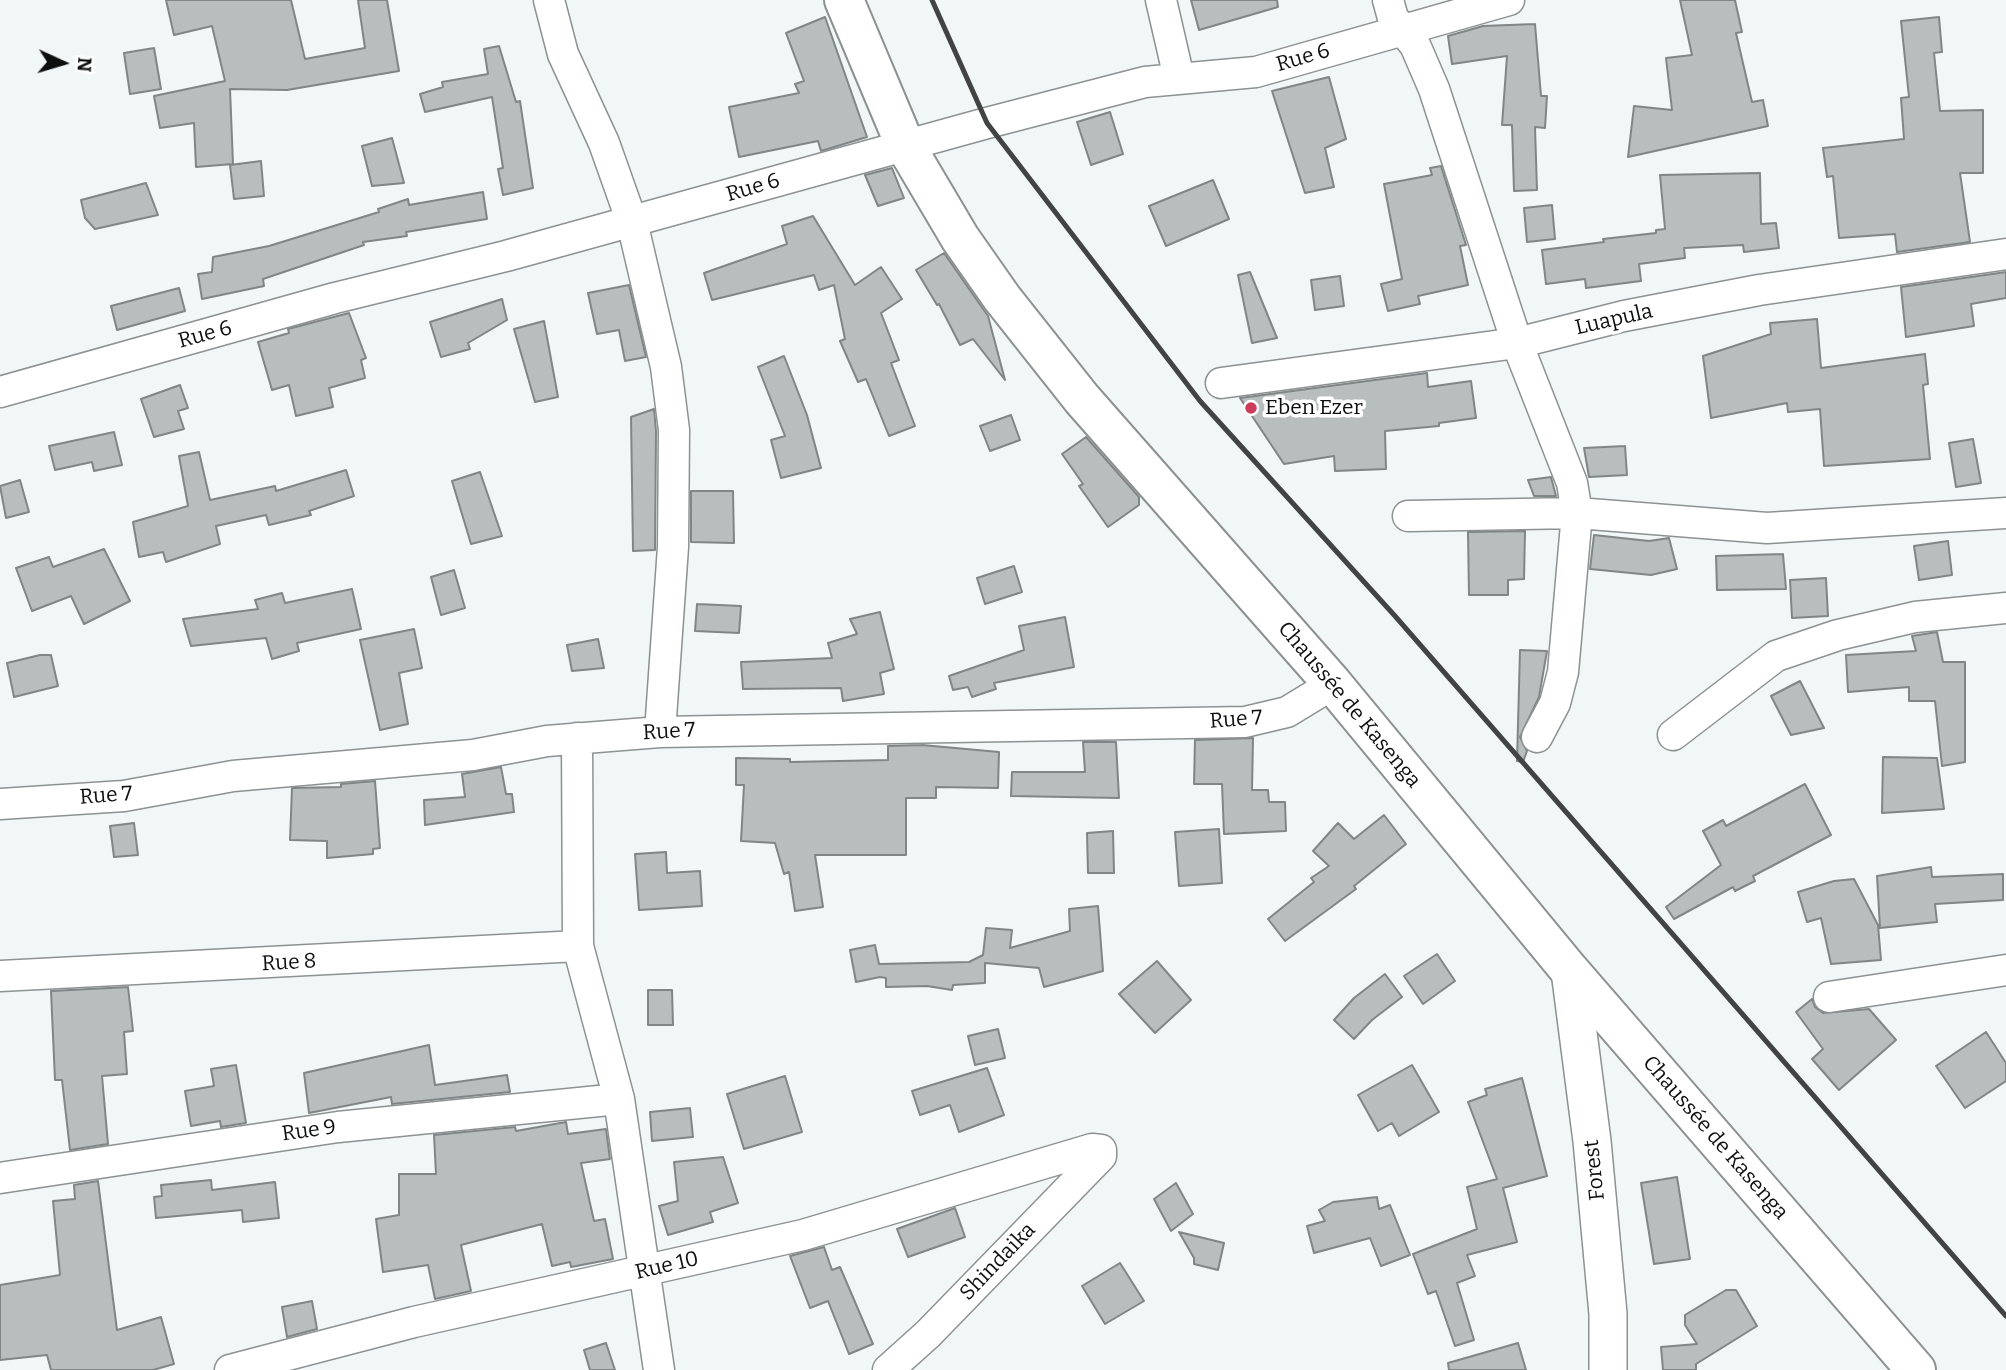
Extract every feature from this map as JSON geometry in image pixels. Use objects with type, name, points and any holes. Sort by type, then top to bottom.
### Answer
[{"type":"main road","name":"Chaussée de Kasenga","points":[[844,0],[905,145],[960,238],[1002,298],[1180,513],[1333,684],[1570,971],[1916,1370]]},
{"type":"street","points":[[549,0],[563,54],[604,142],[632,222],[666,368],[674,430],[673,547],[660,732]]},
{"type":"street","points":[[1161,0],[1179,78]]},
{"type":"street","points":[[1388,0],[1393,18],[1422,57],[1434,89],[1517,343],[1565,461],[1577,513],[1563,672],[1555,703],[1537,737]]},
{"type":"street","name":"Rue 6","points":[[0,392],[335,298],[632,222],[905,145],[1145,82],[1256,72],[1509,0]]},
{"type":"street","name":"Luapula","points":[[1221,383],[1517,343],[1624,316],[1759,290],[2006,254]]},
{"type":"street","points":[[1408,516],[1577,513],[1767,528],[2006,513]]},
{"type":"street","points":[[1673,735],[1776,656],[1838,635],[1915,617],[2006,608]]},
{"type":"street","name":"Rue 7","points":[[0,804],[124,796],[224,777],[473,755],[578,738],[660,732],[1245,722],[1287,712],[1333,684]]},
{"type":"street","points":[[578,738],[578,946],[619,1099],[659,1370]]},
{"type":"street","name":"Rue 8","points":[[0,976],[578,946]]},
{"type":"street","points":[[1829,997],[2006,970]]},
{"type":"street","name":"Forest","points":[[1570,971],[1592,1141],[1608,1314],[1608,1370]]},
{"type":"street","name":"Rue 9","points":[[0,1178],[338,1127],[619,1099]]},
{"type":"street","name":"Rue 10","points":[[230,1370],[414,1322],[803,1235],[1091,1149],[1101,1150]]},
{"type":"street","name":"Shindaika","points":[[888,1370],[929,1334],[1101,1156],[1101,1150]]},
{"type":"building","points":[[166,0],[291,0],[305,59],[365,48],[358,0],[387,0],[399,71],[287,90],[230,89],[233,164],[196,167],[194,123],[160,128],[154,96],[225,81],[212,26],[174,35]]},
{"type":"building","points":[[1191,0],[1277,0],[1278,7],[1199,30]]},
{"type":"building","points":[[1680,0],[1735,0],[1742,32],[1736,33],[1752,102],[1763,100],[1768,126],[1628,157],[1634,106],[1672,110],[1666,58],[1692,55]]},
{"type":"building","points":[[825,17],[867,137],[821,151],[818,141],[739,157],[729,107],[799,93],[795,84],[804,81],[786,33]]},
{"type":"building","points":[[1939,17],[1942,52],[1934,53],[1940,111],[1983,110],[1983,173],[1960,173],[1970,242],[1897,252],[1895,234],[1839,238],[1833,176],[1827,177],[1823,148],[1904,139],[1901,98],[1909,97],[1901,21]]},
{"type":"building","points":[[1535,24],[1541,96],[1547,96],[1545,128],[1535,127],[1537,190],[1514,191],[1512,125],[1502,125],[1507,56],[1452,64],[1448,36],[1483,26]]},
{"type":"building","points":[[499,46],[516,102],[520,101],[533,188],[503,195],[498,169],[503,168],[492,97],[425,112],[420,94],[443,87],[442,82],[488,74],[484,49]]},
{"type":"building","points":[[154,48],[161,89],[130,94],[124,53]]},
{"type":"building","points":[[1329,77],[1346,139],[1325,148],[1334,187],[1305,193],[1272,91]]},
{"type":"building","points":[[1110,112],[1123,154],[1091,165],[1077,122]]},
{"type":"building","points":[[392,138],[404,183],[372,186],[362,146]]},
{"type":"building","points":[[261,161],[264,196],[234,199],[230,165]]},
{"type":"building","points":[[1441,166],[1466,245],[1460,246],[1468,285],[1418,296],[1420,304],[1388,311],[1381,284],[1402,279],[1384,184],[1432,175],[1430,168]]},
{"type":"building","points":[[892,168],[904,198],[878,206],[865,175]]},
{"type":"building","points":[[1760,173],[1761,224],[1776,223],[1779,248],[1744,252],[1743,245],[1684,248],[1685,258],[1639,264],[1641,281],[1586,288],[1585,279],[1546,284],[1542,250],[1604,242],[1603,239],[1656,233],[1656,230],[1665,229],[1660,175]]},
{"type":"building","points":[[1213,180],[1229,219],[1166,246],[1149,206]]},
{"type":"building","points":[[146,183],[158,215],[95,229],[85,218],[81,200]]},
{"type":"building","points":[[483,192],[487,219],[406,232],[407,236],[363,242],[364,245],[263,279],[264,286],[202,299],[198,274],[212,272],[213,257],[269,246],[379,212],[378,209],[408,199],[409,205]]},
{"type":"building","points":[[1552,205],[1555,239],[1527,242],[1524,208]]},
{"type":"building","points":[[813,216],[855,285],[881,267],[902,299],[881,313],[899,360],[891,363],[915,426],[889,436],[866,379],[858,382],[840,341],[845,339],[834,285],[819,290],[814,275],[712,300],[704,273],[787,244],[782,226]]},
{"type":"building","points":[[944,253],[988,316],[1005,380],[973,339],[960,345],[939,304],[937,305],[916,270]]},
{"type":"building","points":[[1250,272],[1277,338],[1252,343],[1238,275]]},
{"type":"building","points":[[2006,272],[2006,298],[1971,304],[1974,326],[1906,337],[1901,287]]},
{"type":"building","points":[[1340,276],[1344,306],[1315,310],[1311,280]]},
{"type":"building","points":[[629,285],[646,357],[625,361],[619,330],[597,334],[588,293]]},
{"type":"building","points":[[179,288],[185,311],[117,330],[111,306]]},
{"type":"building","points":[[502,299],[507,320],[468,343],[470,349],[441,357],[430,322]]},
{"type":"building","points":[[349,313],[366,358],[361,360],[365,378],[329,388],[333,407],[296,416],[289,385],[272,390],[258,342],[289,333],[288,329]]},
{"type":"building","points":[[1817,319],[1821,368],[1925,354],[1928,384],[1923,385],[1930,459],[1824,466],[1820,409],[1788,412],[1787,403],[1711,418],[1703,356],[1771,334],[1770,323]]},
{"type":"building","points":[[544,321],[558,397],[535,402],[514,329]]},
{"type":"building","points":[[784,356],[807,415],[821,468],[781,478],[771,440],[785,436],[758,367]]},
{"type":"building","points":[[1427,373],[1428,387],[1471,381],[1476,418],[1439,423],[1439,426],[1385,431],[1386,469],[1335,471],[1334,456],[1284,464],[1240,398]]},
{"type":"building","points":[[180,385],[188,408],[178,411],[184,429],[154,437],[141,399]]},
{"type":"building","points":[[654,409],[655,550],[633,551],[631,417]]},
{"type":"building","points":[[1011,415],[1020,440],[990,451],[980,426]]},
{"type":"building","points":[[114,432],[122,465],[94,471],[92,462],[55,470],[49,446]]},
{"type":"building","points":[[1086,437],[1139,497],[1139,505],[1108,527],[1079,486],[1083,484],[1062,454]]},
{"type":"building","points":[[1973,439],[1981,483],[1956,487],[1949,443]]},
{"type":"building","points":[[1625,446],[1627,475],[1589,477],[1584,448]]},
{"type":"building","points":[[199,452],[210,500],[275,486],[276,491],[346,470],[354,496],[309,511],[311,515],[269,525],[266,515],[216,526],[220,544],[166,562],[163,552],[139,557],[133,522],[188,506],[179,456]]},
{"type":"building","points":[[480,472],[502,536],[471,544],[452,481]]},
{"type":"building","points":[[1551,477],[1556,496],[1534,496],[1528,480]]},
{"type":"building","points":[[20,480],[29,512],[6,518],[0,486]]},
{"type":"building","points":[[691,491],[733,491],[734,543],[691,542]]},
{"type":"building","points":[[1525,531],[1524,579],[1508,580],[1508,595],[1469,595],[1468,532]]},
{"type":"building","points":[[1594,535],[1649,541],[1669,538],[1677,569],[1651,575],[1590,569]]},
{"type":"building","points":[[1948,541],[1952,575],[1919,580],[1914,546]]},
{"type":"building","points":[[104,549],[130,601],[84,624],[71,596],[32,611],[16,568],[49,557],[53,567]]},
{"type":"building","points":[[1783,554],[1786,589],[1717,590],[1716,556]]},
{"type":"building","points":[[1014,566],[1022,592],[985,604],[977,578]]},
{"type":"building","points":[[454,570],[465,608],[441,615],[431,577]]},
{"type":"building","points":[[1826,578],[1828,616],[1792,618],[1790,580]]},
{"type":"building","points":[[352,589],[361,629],[297,643],[299,651],[272,659],[266,638],[191,646],[183,619],[258,609],[255,600],[282,593],[285,603]]},
{"type":"building","points":[[697,604],[741,606],[739,633],[695,631]]},
{"type":"building","points":[[880,612],[894,669],[880,673],[884,694],[843,701],[841,688],[743,689],[741,662],[832,658],[828,643],[857,634],[850,619]]},
{"type":"building","points":[[1065,617],[1074,667],[994,683],[996,689],[972,697],[968,687],[953,690],[949,676],[1024,650],[1019,626]]},
{"type":"building","points":[[414,629],[422,668],[399,673],[408,724],[380,730],[360,640]]},
{"type":"building","points":[[1937,632],[1943,662],[1965,662],[1965,762],[1942,766],[1935,701],[1909,701],[1909,687],[1848,692],[1846,655],[1916,651],[1912,636]]},
{"type":"building","points":[[598,639],[604,668],[572,671],[567,645]]},
{"type":"building","points":[[1520,650],[1547,651],[1539,697],[1520,737],[1527,751],[1523,762],[1517,761]]},
{"type":"building","points":[[51,655],[58,686],[14,697],[7,663]]},
{"type":"building","points":[[1800,681],[1824,728],[1791,735],[1771,696]]},
{"type":"building","points":[[1253,738],[1252,790],[1268,790],[1269,802],[1285,802],[1286,831],[1224,834],[1222,784],[1194,784],[1195,740]]},
{"type":"building","points":[[1083,742],[1116,742],[1119,798],[1011,796],[1012,772],[1085,772]]},
{"type":"building","points":[[922,745],[999,752],[998,788],[936,787],[936,798],[906,798],[906,855],[815,855],[823,907],[795,911],[789,872],[784,874],[775,843],[741,841],[744,785],[736,785],[736,758],[790,759],[790,762],[888,760],[888,746]]},
{"type":"building","points":[[1883,757],[1937,758],[1944,809],[1882,813]]},
{"type":"building","points":[[501,767],[506,794],[512,794],[514,812],[425,825],[424,800],[465,797],[462,774]]},
{"type":"building","points":[[375,781],[380,848],[373,849],[373,854],[327,858],[327,841],[290,840],[292,788],[341,787],[341,784]]},
{"type":"building","points":[[1805,784],[1831,835],[1753,876],[1755,881],[1735,891],[1733,887],[1674,919],[1666,907],[1721,865],[1703,831],[1723,820],[1726,826]]},
{"type":"building","points":[[1384,815],[1406,844],[1354,886],[1356,889],[1285,941],[1268,919],[1314,882],[1311,878],[1329,866],[1313,851],[1338,823],[1354,839]]},
{"type":"building","points":[[134,823],[138,855],[114,857],[110,826]]},
{"type":"building","points":[[1219,829],[1222,883],[1179,886],[1175,832]]},
{"type":"building","points":[[1113,831],[1114,873],[1088,873],[1087,833]]},
{"type":"building","points":[[666,852],[667,873],[700,871],[702,906],[639,910],[635,854]]},
{"type":"building","points":[[1931,867],[1932,877],[2003,874],[2003,900],[1935,904],[1937,922],[1880,928],[1877,876]]},
{"type":"building","points":[[1854,879],[1878,925],[1881,960],[1831,964],[1821,918],[1807,922],[1798,892],[1834,881]]},
{"type":"building","points":[[1098,906],[1103,971],[1044,987],[1039,968],[985,963],[985,983],[953,985],[952,990],[927,986],[886,987],[886,978],[880,977],[856,982],[850,950],[875,945],[879,964],[969,962],[983,955],[986,928],[1012,930],[1010,948],[1070,931],[1069,909]]},
{"type":"building","points":[[1437,954],[1455,981],[1423,1004],[1404,976]]},
{"type":"building","points":[[1157,961],[1191,1000],[1155,1033],[1119,994]]},
{"type":"building","points":[[1385,974],[1402,997],[1372,1020],[1354,1039],[1334,1020],[1354,998]]},
{"type":"building","points":[[128,987],[133,1031],[124,1032],[127,1074],[102,1076],[108,1144],[70,1150],[62,1080],[55,1080],[51,991]]},
{"type":"building","points":[[648,990],[672,990],[673,1025],[648,1025]]},
{"type":"building","points":[[1812,999],[1815,1007],[1823,1013],[1869,1009],[1896,1040],[1839,1090],[1812,1059],[1823,1049],[1796,1012]]},
{"type":"building","points":[[998,1029],[1005,1058],[975,1065],[968,1036]]},
{"type":"building","points":[[1986,1032],[2006,1063],[2006,1081],[1965,1108],[1936,1066]]},
{"type":"building","points":[[429,1045],[435,1085],[507,1075],[510,1092],[392,1104],[391,1097],[309,1113],[304,1073]]},
{"type":"building","points":[[236,1065],[246,1123],[221,1127],[220,1121],[191,1126],[185,1091],[214,1086],[211,1069]]},
{"type":"building","points":[[1412,1065],[1439,1112],[1399,1136],[1392,1123],[1378,1131],[1358,1095]]},
{"type":"building","points":[[987,1068],[1004,1115],[959,1132],[950,1105],[920,1115],[912,1091]]},
{"type":"building","points":[[785,1076],[802,1132],[744,1149],[727,1094]]},
{"type":"building","points":[[1522,1078],[1547,1176],[1503,1188],[1517,1242],[1467,1255],[1475,1276],[1457,1283],[1474,1340],[1455,1346],[1436,1291],[1428,1294],[1413,1254],[1477,1229],[1467,1187],[1497,1179],[1468,1102],[1487,1095],[1485,1089]]},
{"type":"building","points":[[690,1108],[693,1137],[652,1141],[650,1112]]},
{"type":"building","points":[[566,1122],[568,1134],[606,1129],[610,1159],[581,1163],[594,1221],[605,1219],[613,1259],[571,1267],[570,1262],[552,1266],[542,1224],[461,1245],[471,1291],[435,1299],[428,1265],[383,1272],[376,1219],[399,1215],[399,1174],[436,1174],[434,1135],[515,1127],[516,1131]]},
{"type":"building","points":[[723,1157],[738,1203],[710,1212],[713,1222],[668,1235],[659,1206],[678,1201],[674,1162]]},
{"type":"building","points":[[1677,1177],[1690,1259],[1654,1264],[1641,1183]]},
{"type":"building","points":[[211,1180],[212,1190],[275,1182],[279,1218],[243,1222],[242,1210],[156,1218],[154,1197],[162,1196],[161,1185]]},
{"type":"building","points":[[98,1181],[117,1330],[161,1317],[174,1364],[153,1370],[51,1370],[47,1355],[0,1360],[0,1285],[60,1275],[53,1201],[75,1199],[74,1185]]},
{"type":"building","points":[[1176,1183],[1193,1214],[1171,1231],[1154,1199]]},
{"type":"building","points":[[1377,1197],[1379,1209],[1390,1205],[1410,1255],[1381,1266],[1370,1238],[1314,1253],[1307,1226],[1325,1221],[1319,1210],[1333,1202]]},
{"type":"building","points":[[955,1208],[965,1237],[908,1257],[897,1229]]},
{"type":"building","points":[[1179,1232],[1224,1243],[1218,1270],[1194,1264],[1194,1258]]},
{"type":"building","points":[[824,1247],[832,1270],[840,1267],[873,1344],[849,1354],[828,1301],[810,1308],[790,1256]]},
{"type":"building","points":[[1120,1263],[1144,1301],[1105,1324],[1082,1286]]},
{"type":"building","points":[[1726,1290],[1736,1290],[1757,1326],[1696,1364],[1696,1370],[1663,1370],[1661,1347],[1697,1344],[1685,1325],[1685,1315]]},
{"type":"building","points":[[312,1301],[317,1329],[287,1337],[282,1307]]},
{"type":"building","points":[[606,1343],[615,1370],[590,1370],[584,1350]]},
{"type":"building","points":[[1518,1343],[1526,1370],[1449,1370],[1448,1363]]},
{"type":"railway","points":[[932,0],[987,123],[1200,401],[1395,616],[2006,1316]]},
{"type":"place","name":"Eben Ezer","points":[[1251,408]]}]
